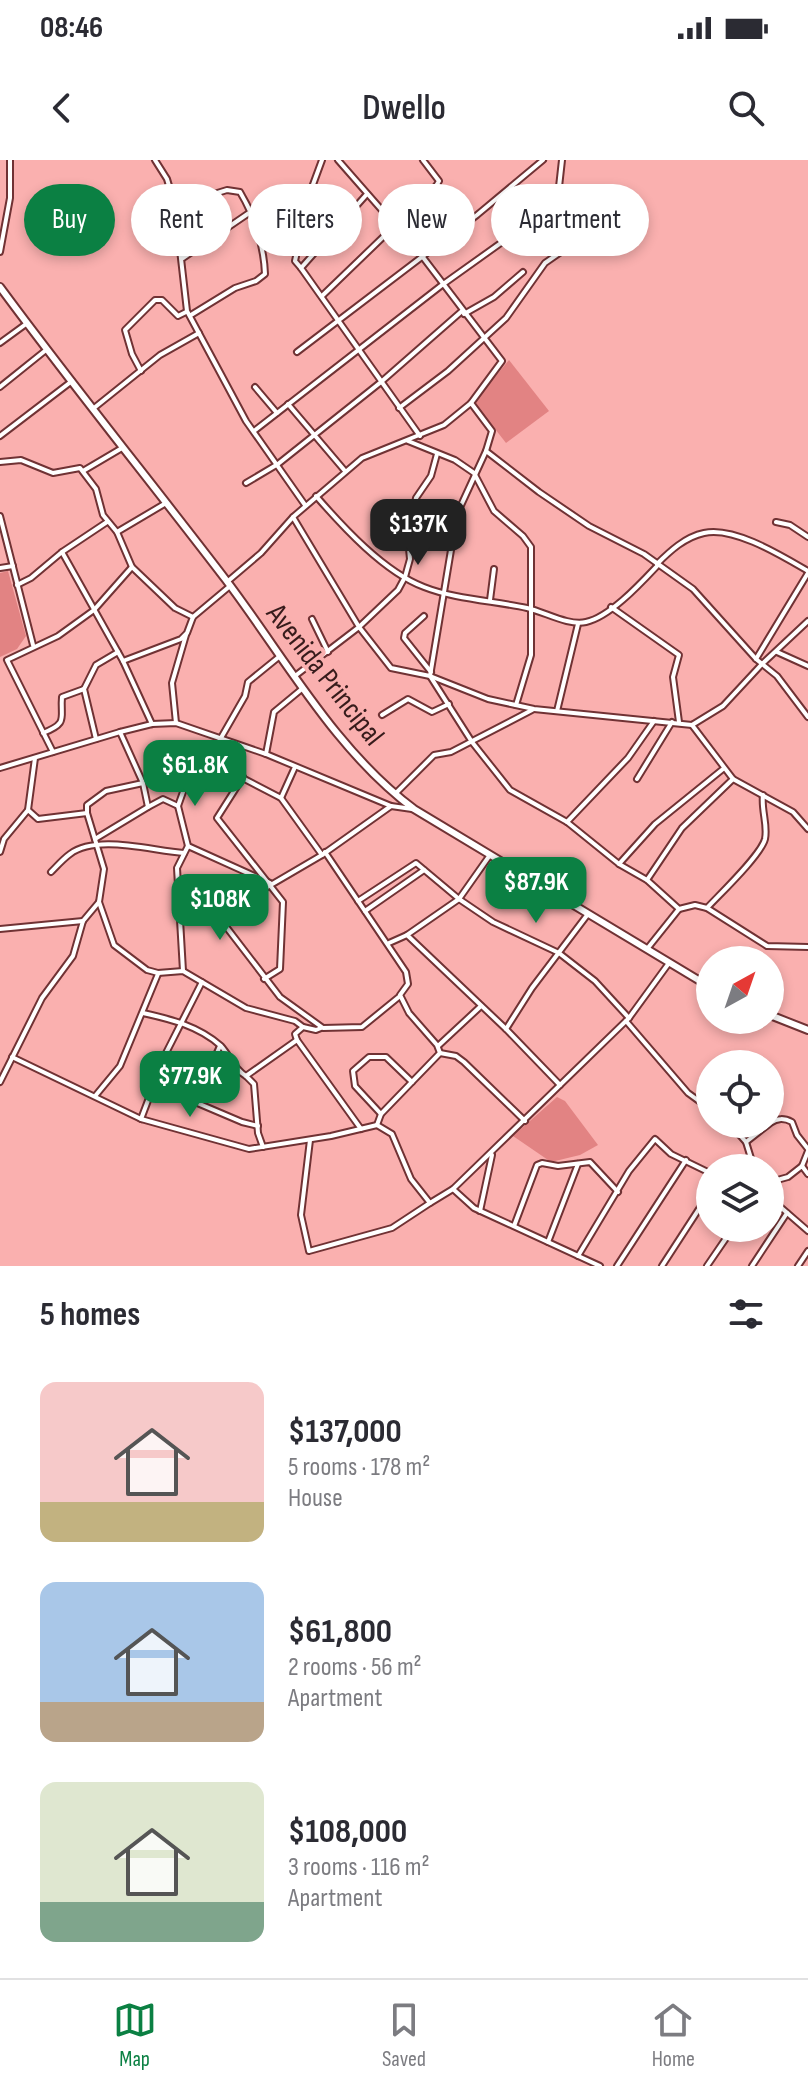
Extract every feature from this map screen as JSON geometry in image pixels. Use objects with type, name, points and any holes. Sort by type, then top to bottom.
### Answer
[{"type":"main road","name":"Avenida Principal","points":[[1,290],[229,584],[345,743],[394,794],[696,979]]},
{"type":"main road","points":[[784,1021],[808,1030]]},
{"type":"street","points":[[0,252],[10,198],[10,160]]},
{"type":"street","points":[[155,160],[168,184]]},
{"type":"street","points":[[322,160],[311,190],[316,196],[315,202],[295,251],[295,261],[420,436]]},
{"type":"street","points":[[338,160],[378,206]]},
{"type":"street","points":[[423,160],[439,181],[436,184]]},
{"type":"street","points":[[475,216],[543,160]]},
{"type":"street","points":[[559,184],[562,160]]},
{"type":"street","points":[[232,190],[240,192],[248,211]]},
{"type":"street","points":[[301,268],[367,194]]},
{"type":"street","points":[[248,214],[183,258],[189,313],[222,380],[305,505]]},
{"type":"street","points":[[322,296],[378,240]]},
{"type":"street","points":[[254,431],[491,250]]},
{"type":"street","points":[[141,371],[125,330],[155,300],[162,300],[178,316],[189,313],[235,288],[256,281],[265,274],[262,256]]},
{"type":"street","points":[[176,723],[172,683],[193,617],[261,553],[305,505],[345,471],[369,454],[444,425],[471,403],[502,361],[422,256],[297,352]]},
{"type":"street","points":[[399,408],[448,371],[506,318],[545,263],[555,256]]},
{"type":"street","points":[[246,483],[278,464],[463,313],[494,297],[523,272]]},
{"type":"street","points":[[0,343],[28,323]]},
{"type":"street","points":[[94,408],[160,355],[199,333]]},
{"type":"street","points":[[0,387],[47,348]]},
{"type":"street","points":[[0,436],[72,381]]},
{"type":"street","points":[[255,387],[277,413]]},
{"type":"street","points":[[430,674],[455,519],[486,451],[491,428],[471,403]]},
{"type":"street","points":[[288,404],[345,471]]},
{"type":"street","points":[[408,441],[455,460],[474,473],[494,511],[531,547],[531,655],[516,705]]},
{"type":"street","points":[[83,471],[123,447]]},
{"type":"street","points":[[486,451],[589,526],[633,547],[693,589],[756,659],[777,676],[808,717]]},
{"type":"street","points":[[295,676],[359,627],[398,590],[410,559],[408,538],[416,498],[431,476],[437,454]]},
{"type":"street","points":[[0,462],[21,460],[53,473],[80,468],[96,489],[103,515],[117,532],[132,567],[175,608],[193,617]]},
{"type":"street","points":[[316,496],[342,526],[405,577],[424,587],[533,610],[578,623],[591,621],[611,607],[630,593],[673,549],[705,532],[720,532],[775,552],[808,572],[756,659]]},
{"type":"street","points":[[117,532],[166,503]]},
{"type":"street","points":[[0,516],[33,646]]},
{"type":"street","points":[[293,517],[359,627],[391,668],[430,674],[471,694],[534,709],[692,725],[733,779],[793,812],[808,829]]},
{"type":"street","points":[[17,585],[107,522]]},
{"type":"street","points":[[776,522],[790,525],[808,537]]},
{"type":"street","points":[[62,552],[123,661],[152,724]]},
{"type":"street","points":[[0,568],[13,566]]},
{"type":"street","points":[[53,752],[7,660],[58,636],[94,610],[132,567]]},
{"type":"street","points":[[490,600],[494,569]]},
{"type":"street","points":[[611,607],[679,655],[673,677],[679,722]]},
{"type":"street","points":[[424,616],[405,633],[404,638],[472,742],[510,790],[567,822],[619,864],[647,880],[679,909]]},
{"type":"street","points":[[312,619],[328,652]]},
{"type":"street","points":[[692,725],[723,706],[808,621]]},
{"type":"street","points":[[557,711],[578,623]]},
{"type":"street","points":[[123,661],[181,639],[187,633]]},
{"type":"street","points":[[96,739],[84,689],[96,665],[118,652]]},
{"type":"street","points":[[777,652],[808,666]]},
{"type":"street","points":[[183,971],[177,868],[188,846],[178,806],[189,775],[210,757],[245,696],[248,682],[280,656]]},
{"type":"street","points":[[266,754],[274,712],[303,688]]},
{"type":"street","points":[[43,733],[58,728],[64,716],[62,697],[84,689]]},
{"type":"street","points":[[382,715],[408,699],[432,712],[449,704]]},
{"type":"street","points":[[394,794],[434,755],[472,742],[534,709]]},
{"type":"street","points":[[567,822],[628,758],[654,721]]},
{"type":"street","points":[[637,779],[672,722]]},
{"type":"street","points":[[0,768],[120,732],[152,724],[176,723],[220,736],[391,806],[414,809]]},
{"type":"street","points":[[120,732],[143,783],[148,807]]},
{"type":"street","points":[[0,852],[4,839],[28,810],[35,758]]},
{"type":"street","points":[[281,798],[295,767]]},
{"type":"street","points":[[619,864],[655,824],[724,768]]},
{"type":"street","points":[[143,783],[106,791],[87,805],[104,869],[99,902],[114,945],[147,970],[158,973],[183,971],[246,1008],[295,1021],[303,1027],[316,1030],[362,1027],[400,995],[408,984],[406,972],[358,901],[281,798],[231,772]]},
{"type":"street","points":[[243,777],[217,818],[283,902],[280,969],[264,979]]},
{"type":"street","points":[[647,880],[682,828],[733,779]]},
{"type":"street","points":[[707,908],[762,847],[766,830],[761,809],[763,795]]},
{"type":"street","points":[[51,872],[71,853],[96,842],[163,799],[178,806]]},
{"type":"street","points":[[323,1028],[280,997],[264,979],[224,924],[224,915],[270,883],[324,854],[391,806]]},
{"type":"street","points":[[28,810],[38,819],[87,813]]},
{"type":"street","points":[[96,842],[184,853]]},
{"type":"street","points":[[188,846],[270,883]]},
{"type":"street","points":[[388,943],[407,935],[459,899],[490,855]]},
{"type":"street","points":[[358,901],[416,863],[459,899],[493,922],[516,930],[559,953],[595,981],[696,1099]]},
{"type":"street","points":[[365,911],[424,870]]},
{"type":"street","points":[[215,885],[261,879]]},
{"type":"street","points":[[0,1082],[42,998],[73,956],[83,921],[99,902]]},
{"type":"street","points":[[647,949],[679,909],[698,905],[767,946],[808,947]]},
{"type":"street","points":[[506,1029],[532,988],[588,914]]},
{"type":"street","points":[[0,929],[83,921]]},
{"type":"street","points":[[407,935],[560,1085]]},
{"type":"street","points":[[310,1140],[301,1215],[309,1251],[392,1228],[453,1189],[525,1121],[627,1020],[669,963]]},
{"type":"street","points":[[96,1095],[120,1066],[158,973]]},
{"type":"street","points":[[141,1119],[166,1053],[202,982]]},
{"type":"street","points":[[400,995],[409,1013],[438,1046],[440,1053]]},
{"type":"street","points":[[438,1046],[481,1006]]},
{"type":"street","points":[[143,1013],[183,1022],[220,1046],[240,1073],[254,1084],[263,1147]]},
{"type":"street","points":[[303,1027],[295,1034],[297,1040],[361,1129]]},
{"type":"street","points":[[246,1076],[297,1040]]},
{"type":"street","points":[[195,1103],[220,1046]]},
{"type":"street","points":[[377,1125],[381,1114],[440,1053]]},
{"type":"street","points":[[440,1053],[456,1056],[464,1062],[525,1121]]},
{"type":"street","points":[[12,1057],[141,1119],[249,1149],[377,1125],[392,1134],[411,1179],[430,1203]]},
{"type":"street","points":[[381,1114],[355,1086],[353,1071],[369,1057],[386,1057],[412,1082]]},
{"type":"street","points":[[155,1085],[258,1126]]},
{"type":"street","points":[[784,1118],[792,1122],[808,1150],[802,1166],[784,1178]]},
{"type":"street","points":[[742,1138],[750,1154]]},
{"type":"street","points":[[746,1142],[751,1138]]},
{"type":"street","points":[[578,1256],[629,1171],[655,1139],[671,1154],[696,1165]]},
{"type":"street","points":[[480,1211],[492,1152]]},
{"type":"street","points":[[617,1266],[686,1160]]},
{"type":"street","points":[[514,1226],[537,1165],[542,1163],[558,1166],[590,1162],[618,1192]]},
{"type":"street","points":[[548,1242],[578,1164]]},
{"type":"street","points":[[802,1166],[808,1174]]},
{"type":"street","points":[[453,1189],[480,1211],[600,1266]]},
{"type":"street","points":[[784,1210],[808,1231]]},
{"type":"street","points":[[752,1266],[787,1213]]},
{"type":"street","points":[[662,1266],[696,1214]]},
{"type":"street","points":[[707,1266],[723,1242]]},
{"type":"street","points":[[798,1266],[808,1251]]},
{"type":"shaded area","points":[[509,360],[549,411],[506,443],[474,402]]},
{"type":"shaded area","points":[[8,571],[26,636],[17,649],[0,657],[0,573]]},
{"type":"shaded area","points":[[557,1097],[565,1101],[598,1145],[580,1155],[551,1162],[513,1136]]}]
